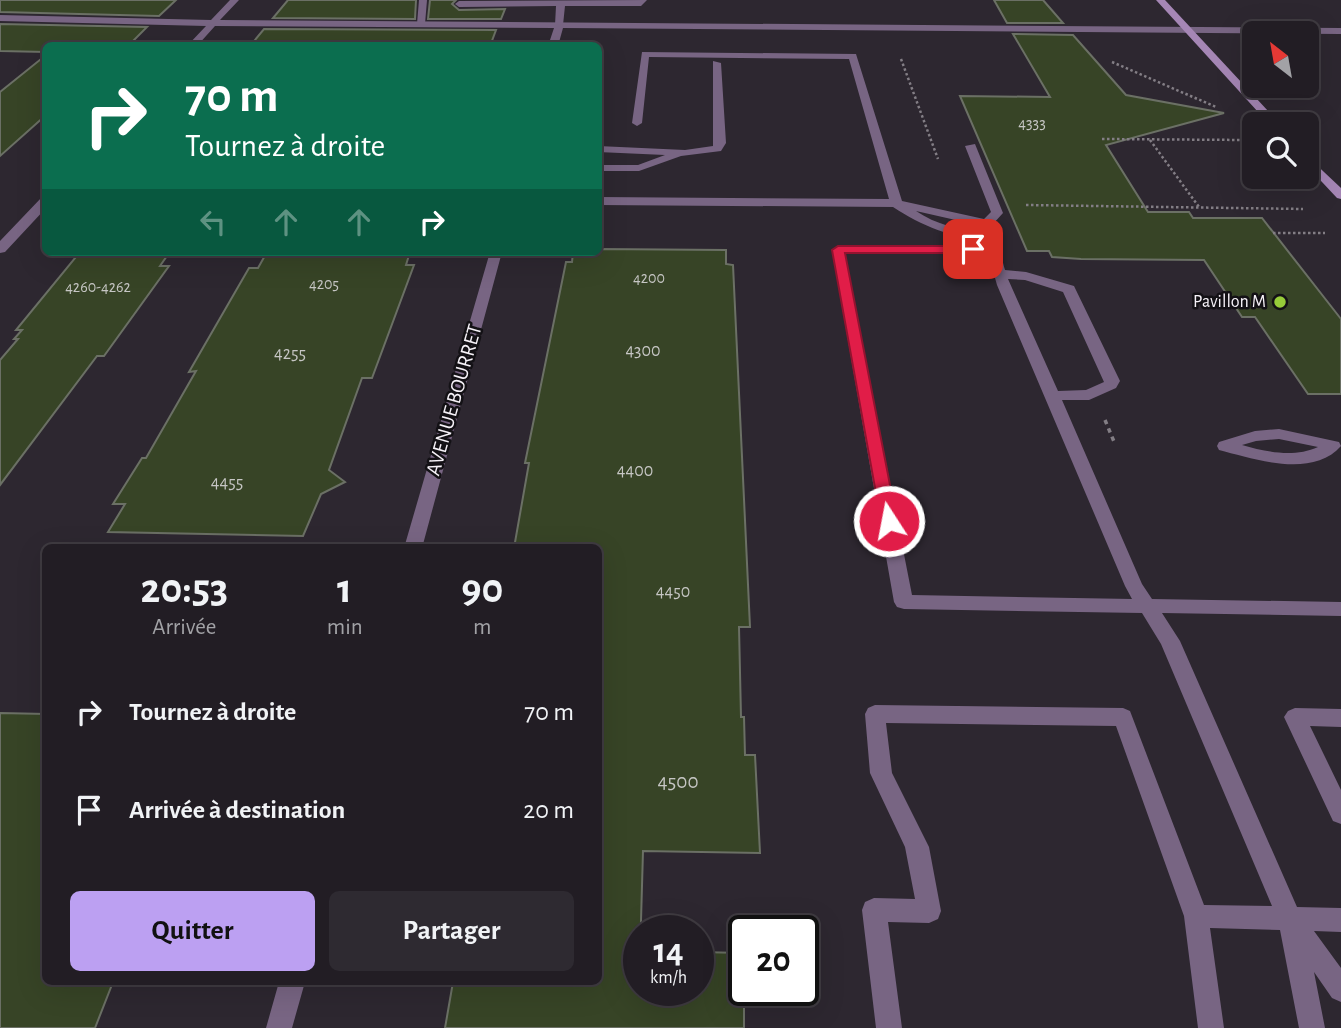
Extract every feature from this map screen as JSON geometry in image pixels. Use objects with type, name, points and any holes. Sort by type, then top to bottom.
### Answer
[{"type":"main road","points":[[1160,0],[1264,112]]},
{"type":"main road","points":[[1319,172],[1341,195]]},
{"type":"street","points":[[195,42],[234,0]]},
{"type":"street","points":[[421,24],[423,0]]},
{"type":"street","points":[[458,4],[641,3],[643,0]]},
{"type":"street","points":[[554,42],[562,2]]},
{"type":"street","points":[[0,18],[212,23],[1341,31]]},
{"type":"street","points":[[637,123],[645,54],[853,56],[896,203]]},
{"type":"street","points":[[602,159],[640,159],[712,151],[720,143],[716,63]]},
{"type":"street","points":[[602,141],[640,140],[685,153]]},
{"type":"street","points":[[971,146],[997,213],[991,236],[993,257],[1134,586],[1170,640],[1290,919],[1312,1028]]},
{"type":"street","points":[[602,149],[685,153]]},
{"type":"street","points":[[602,168],[639,168],[685,153]]},
{"type":"street","points":[[602,201],[896,203],[924,222],[971,234],[991,236]]},
{"type":"street","points":[[0,249],[42,204]]},
{"type":"street","points":[[991,236],[838,250],[904,602],[1341,609]]},
{"type":"street","name":"AVENUE BOURRET","points":[[414,544],[495,256]]},
{"type":"street","points":[[1000,274],[1026,276],[1069,289],[1112,381],[1111,386],[1097,394],[1053,396]]},
{"type":"street","points":[[1253,433],[1292,434],[1333,446],[1308,458],[1266,457],[1225,446],[1253,433]]},
{"type":"street","points":[[888,1028],[874,910],[929,911],[917,847],[881,773],[875,714],[1123,717],[1196,916],[1211,1028]]},
{"type":"street","points":[[1341,718],[1295,717],[1341,814]]},
{"type":"street","points":[[1196,916],[1341,920]]},
{"type":"street","points":[[1290,919],[1341,989]]},
{"type":"street","points":[[279,1028],[291,985]]},
{"type":"path","points":[[899,53],[942,171]]},
{"type":"path","points":[[1101,58],[1143,74],[1207,106],[1217,107]]},
{"type":"path","points":[[1102,139],[1242,140]]},
{"type":"path","points":[[1150,139],[1199,207]]},
{"type":"path","points":[[1022,205],[1303,208]]},
{"type":"path","points":[[1273,233],[1325,233]]},
{"type":"path","points":[[1105,422],[1115,444]]},
{"type":"building","points":[[0,0],[176,0],[159,16],[0,12]]},
{"type":"building","points":[[288,0],[416,0],[415,19],[273,18]]},
{"type":"building","points":[[430,0],[456,0],[452,4],[459,10],[505,9],[501,19],[428,19]]},
{"type":"building","points":[[994,0],[1043,0],[1063,23],[1007,23]]},
{"type":"building","points":[[0,24],[147,27],[132,42],[42,42],[42,52],[0,51]]},
{"type":"building","points":[[264,29],[496,30],[492,42],[253,42]]},
{"type":"building","points":[[1013,34],[1073,35],[1126,95],[1224,113],[1106,145],[1148,212],[1189,212],[1193,218],[1262,218],[1341,319],[1341,394],[1308,394],[1255,317],[1242,317],[1204,260],[1081,259],[1052,257],[1049,251],[1027,251],[960,96],[1050,97]]},
{"type":"building","points":[[42,58],[42,119],[0,156],[0,92]]},
{"type":"building","points":[[602,249],[726,250],[726,264],[733,265],[750,627],[739,627],[741,717],[744,717],[745,755],[755,755],[760,853],[643,851],[641,915],[623,915],[623,1006],[714,1006],[714,952],[728,953],[728,1006],[744,1006],[744,1028],[445,1028],[452,985],[602,985],[602,544],[515,544],[529,463],[525,463],[566,262],[572,262],[573,256],[602,256]]},
{"type":"building","points":[[77,256],[167,256],[160,266],[169,266],[104,356],[97,356],[0,485],[0,360],[22,330],[16,330]]},
{"type":"building","points":[[265,256],[409,256],[406,265],[414,265],[372,378],[362,378],[329,470],[345,482],[321,494],[303,536],[108,532],[125,504],[113,504],[142,458],[146,458],[196,371],[189,372],[249,268],[258,268]]},
{"type":"building","points":[[0,713],[42,714],[42,985],[112,985],[95,1028],[0,1028]]},
{"type":"place","name":"Pavillon M","points":[[1280,302]]},
{"type":"route","points":[[889,521],[838,250],[973,249]]}]
